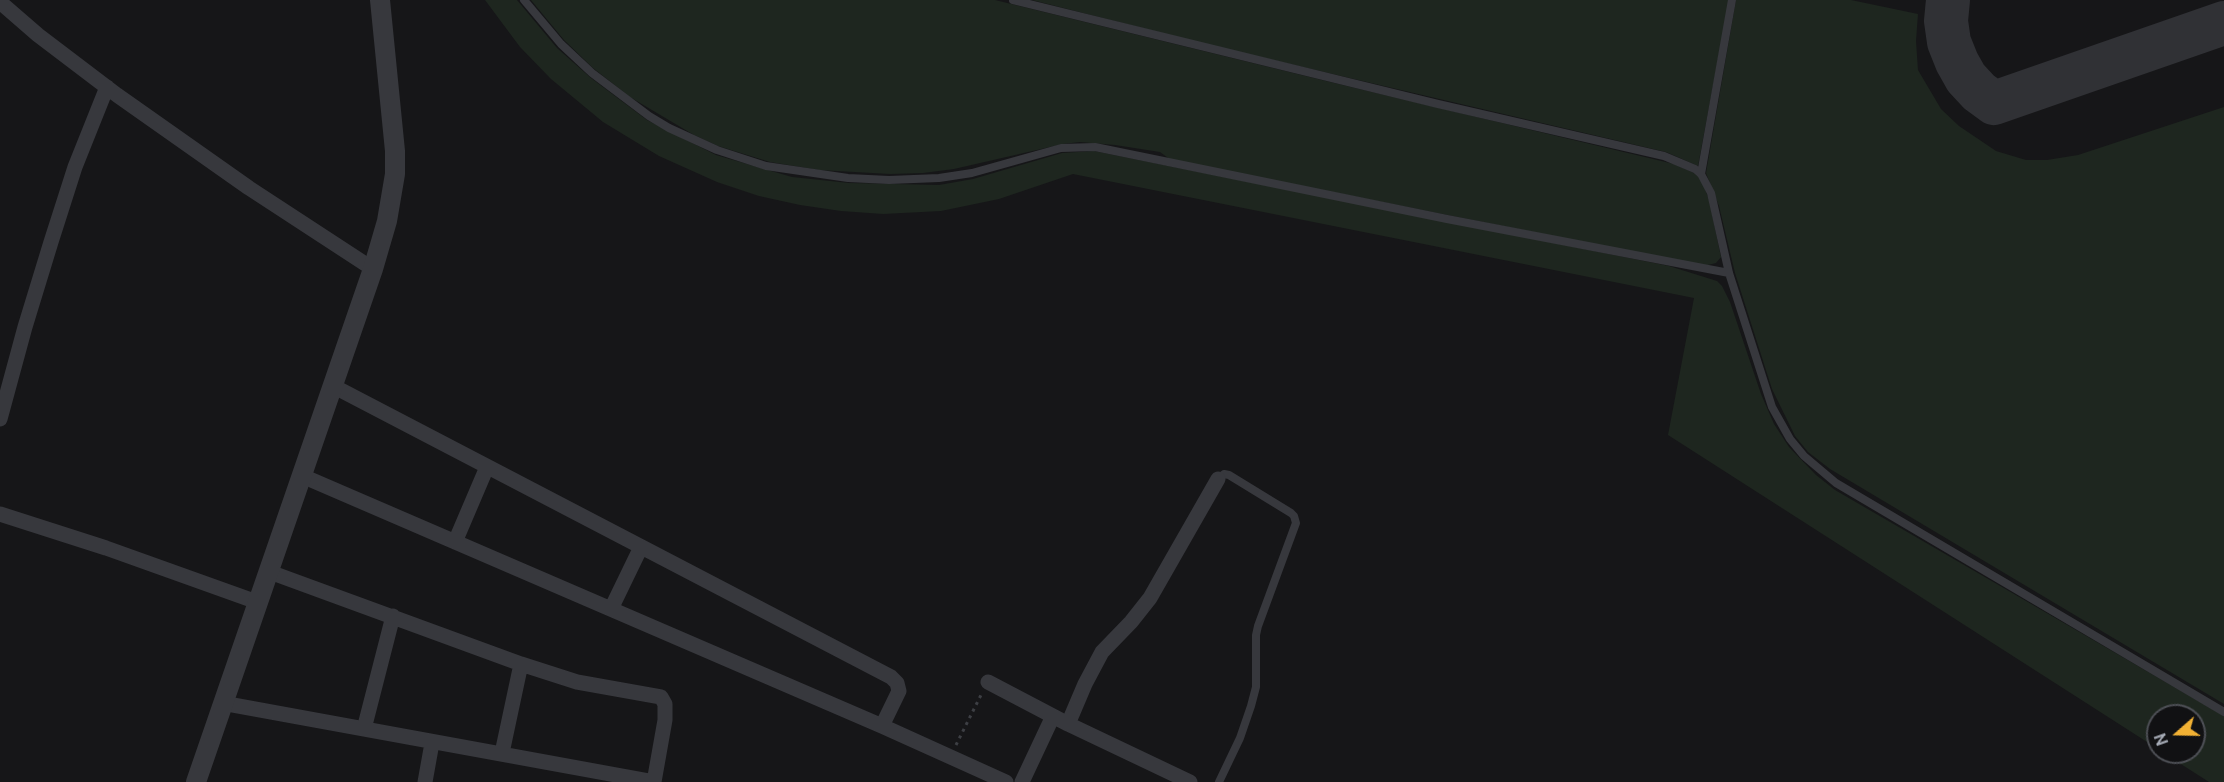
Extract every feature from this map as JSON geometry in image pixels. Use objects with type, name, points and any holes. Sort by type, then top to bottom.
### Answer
[{"type":"street","points":[[196,782],[331,385],[373,269],[387,220],[395,174],[394,128],[380,0]]},
{"type":"street","points":[[0,2],[38,35],[107,87],[249,188],[373,269]]},
{"type":"street","points":[[0,419],[25,327],[75,167],[107,87]]},
{"type":"street","points":[[331,385],[894,679],[899,686],[898,691],[882,726]]},
{"type":"street","points":[[455,542],[487,466]]},
{"type":"street","points":[[300,475],[882,726],[1006,782]]},
{"type":"street","points":[[1068,724],[1102,652],[1150,598],[1218,479]]},
{"type":"street","points":[[0,514],[106,548],[257,602]]},
{"type":"street","points":[[611,609],[641,547]]},
{"type":"street","points":[[222,704],[654,782],[665,720],[665,704],[661,697],[645,692],[595,687],[521,664],[267,571]]},
{"type":"street","points":[[364,729],[393,616]]},
{"type":"street","points":[[502,753],[521,664]]},
{"type":"street","points":[[988,682],[1068,724],[1190,782]]},
{"type":"street","points":[[1022,782],[1053,716]]},
{"type":"street","points":[[425,782],[432,743]]},
{"type":"lane","points":[[524,0],[561,44],[635,106],[669,128],[717,150],[766,166],[848,178],[889,180],[939,178],[972,173],[1071,146],[1095,147],[1447,219],[1729,273]]},
{"type":"lane","points":[[1012,0],[1438,104],[1664,156],[1686,164],[1701,174],[1711,193],[1729,273],[1767,392],[1779,422],[1804,456],[1836,483],[2224,712]]},
{"type":"lane","points":[[1701,174],[1732,0]]},
{"type":"lane","points":[[1218,479],[1224,474],[1229,475],[1291,513],[1296,523],[1258,626],[1256,687],[1251,706],[1240,738],[1219,782]]},
{"type":"path","points":[[955,746],[988,682]]},
{"type":"shaded area","points":[[485,0],[517,0],[557,48],[591,78],[647,120],[716,155],[792,177],[849,183],[939,185],[973,179],[1062,153],[1094,151],[1669,266],[1717,281],[1730,302],[1761,394],[1774,424],[1789,447],[1816,475],[1835,490],[2203,704],[2146,704],[2146,741],[1668,435],[1694,298],[1073,174],[999,199],[941,211],[883,214],[800,205],[759,196],[717,182],[659,156],[603,122],[551,79],[520,47]]},
{"type":"shaded area","points":[[531,0],[995,0],[1674,164],[1698,176],[1704,186],[1721,257],[1716,263],[1704,266],[1171,160],[1160,152],[1115,145],[1080,142],[1063,144],[954,169],[923,173],[890,174],[819,170],[770,162],[718,146],[694,135],[630,97],[593,68],[564,40]]},
{"type":"shaded area","points":[[1032,0],[1729,0],[1698,166],[1666,152],[1213,46]]},
{"type":"shaded area","points":[[1736,0],[1851,0],[1918,14],[1916,41],[1918,70],[1941,109],[1959,126],[1996,151],[2026,160],[2047,160],[2078,155],[2224,107],[2224,704],[1830,469],[1808,452],[1795,436],[1772,389],[1735,273],[1719,206],[1706,173]]},
{"type":"shaded area","points":[[2206,706],[2224,716],[2224,782],[2209,782],[2181,764],[2206,764]]},
{"type":"taxiway","points":[[1948,0],[1946,21],[1949,42],[1957,62],[1966,78],[1994,103],[2224,23]]}]
